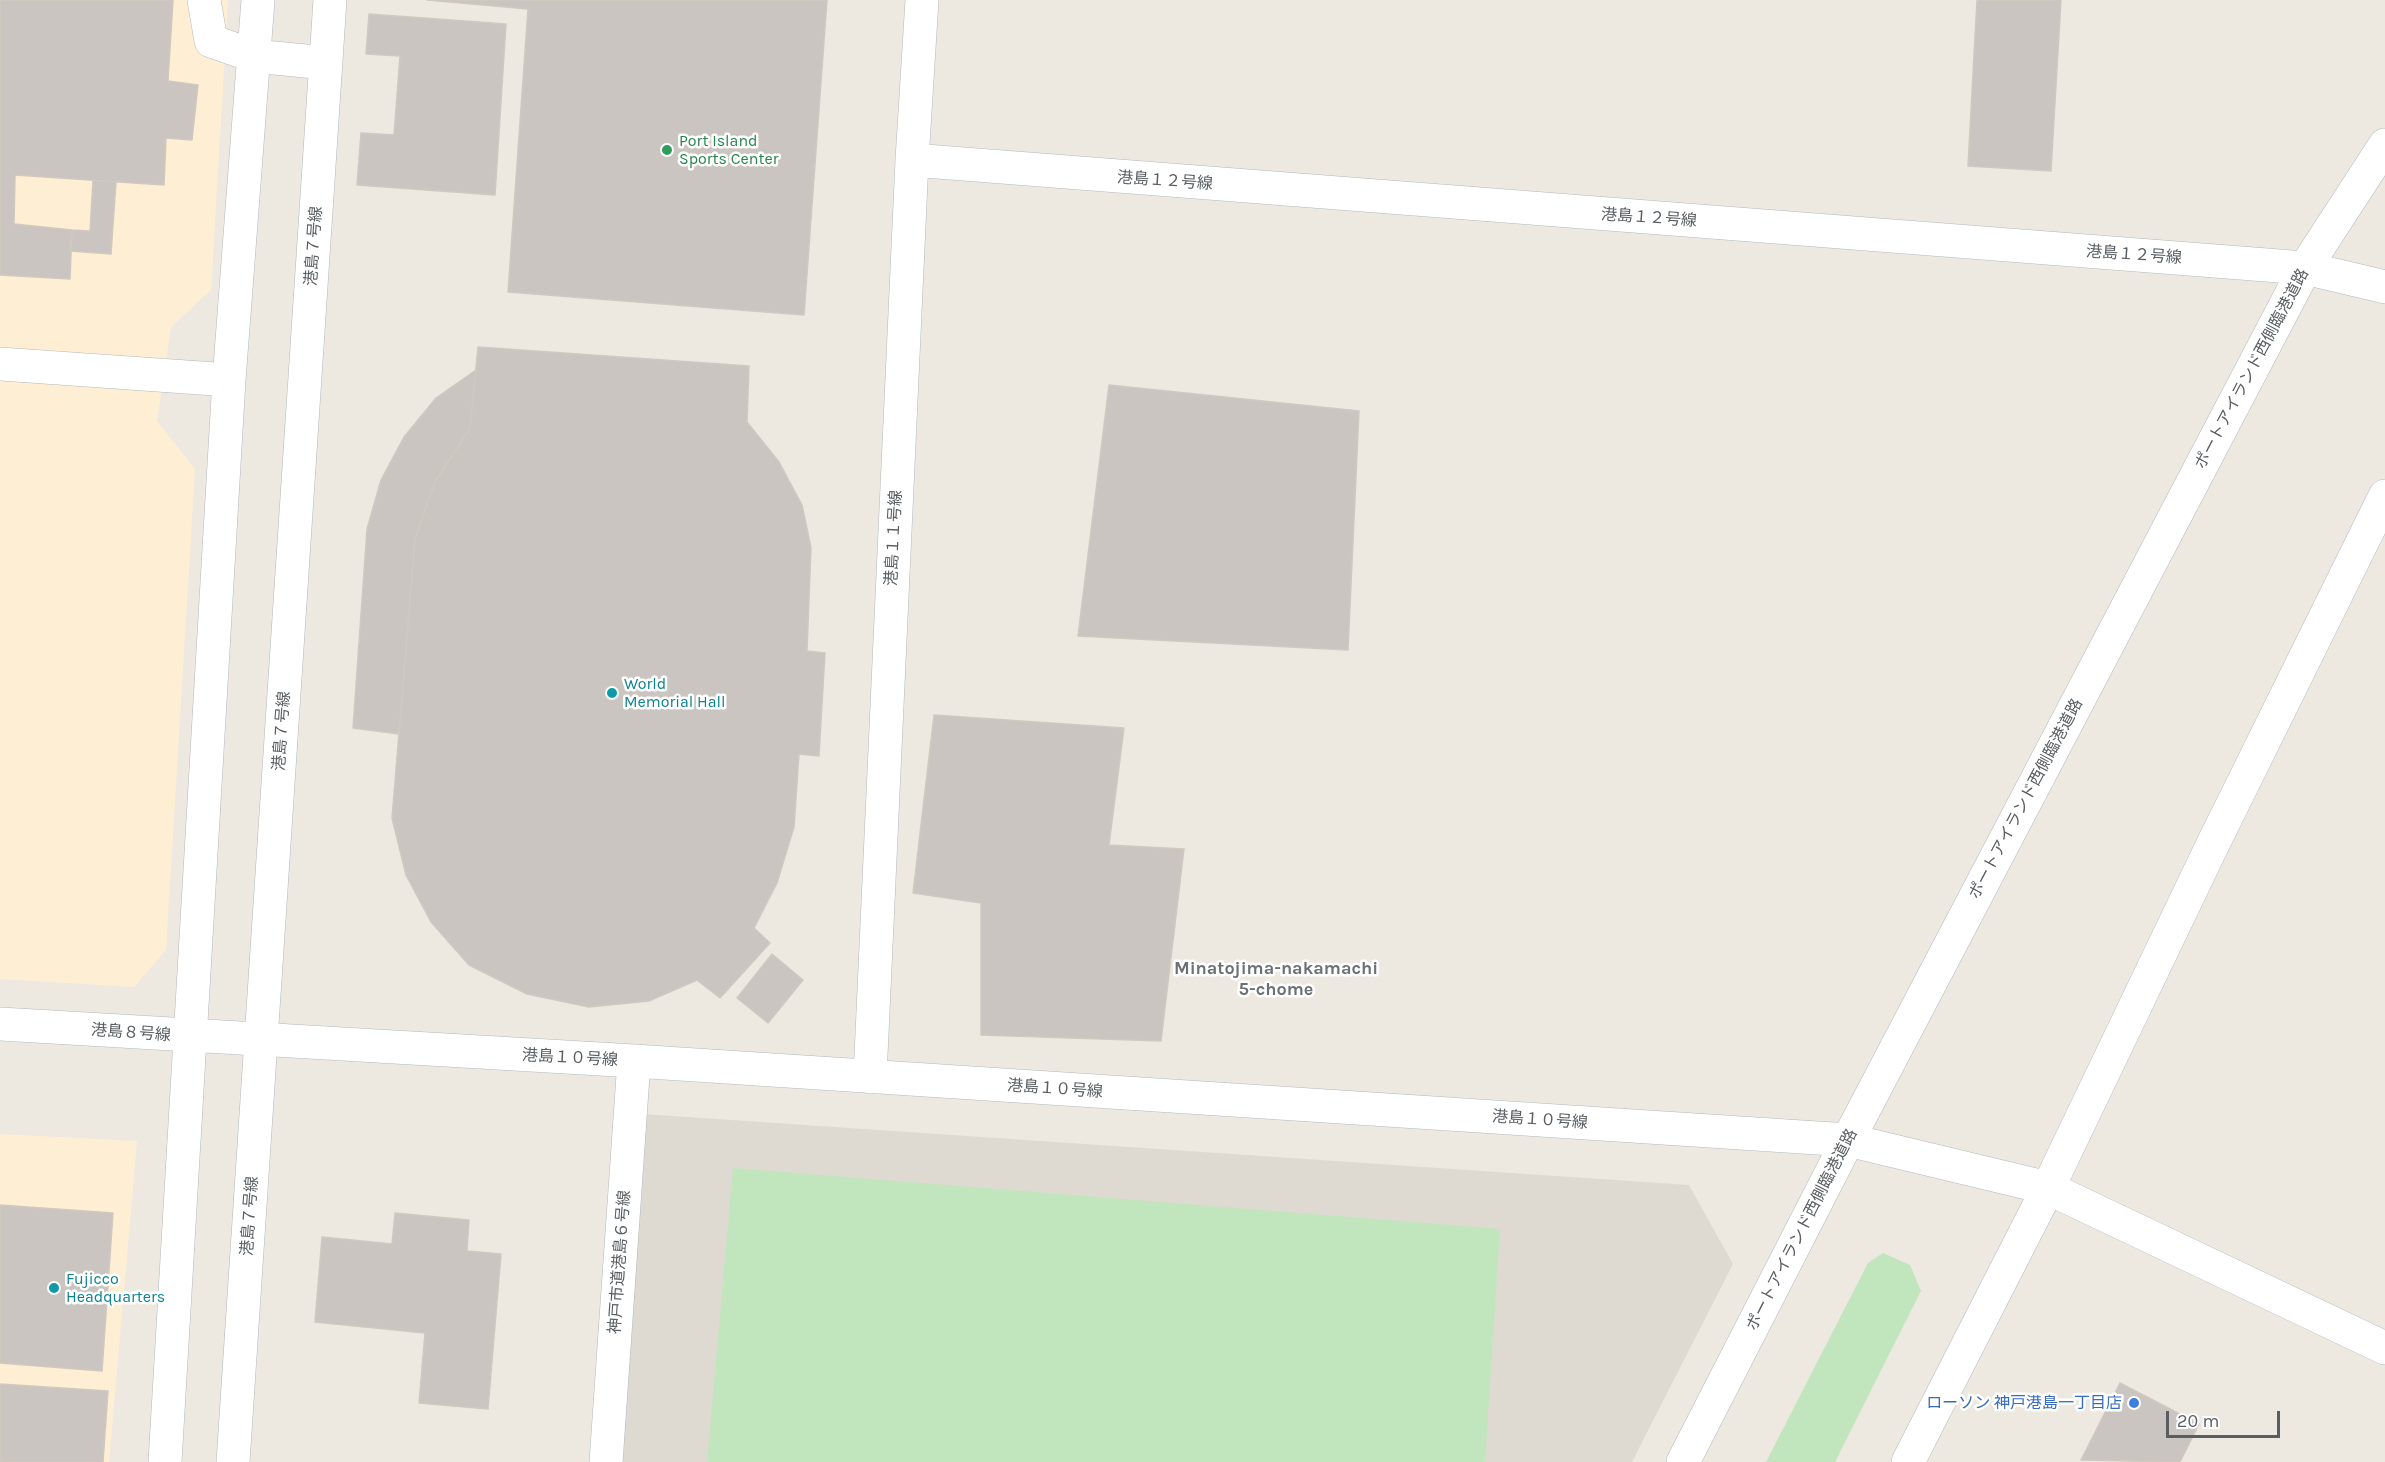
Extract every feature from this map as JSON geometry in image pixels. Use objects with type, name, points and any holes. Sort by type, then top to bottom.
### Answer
[{"type":"street","points":[[165,1462],[192,1037],[229,380],[258,0]]},
{"type":"street","name":"港島７号線","points":[[233,1462],[330,0]]},
{"type":"street","name":"港島１１号線","points":[[870,1077],[912,160],[922,0]]},
{"type":"street","points":[[204,6],[211,41],[254,56],[326,63]]},
{"type":"street","name":"ポートアイランド西側臨港道路","points":[[1683,1462],[1848,1140],[2305,268],[2385,145]]},
{"type":"street","name":"港島１２号線","points":[[912,160],[2305,268],[2385,287]]},
{"type":"street","points":[[0,364],[229,380]]},
{"type":"street","points":[[1908,1462],[2048,1188],[2212,846],[2385,496]]},
{"type":"street","name":"港島８号線","points":[[0,1024],[262,1040]]},
{"type":"street","name":"港島１０号線","points":[[262,1040],[634,1061],[1848,1140],[2048,1188],[2385,1348]]},
{"type":"street","name":"神戸市道港島６号線","points":[[606,1462],[634,1061]]},
{"type":"shaded area","points":[[0,0],[228,0],[211,290],[171,327],[157,421],[195,469],[166,950],[134,987],[0,979]]},
{"type":"shaded area","points":[[643,1114],[1689,1185],[1733,1264],[1632,1462],[618,1462]]},
{"type":"shaded area","points":[[0,1134],[137,1141],[109,1462],[0,1462]]},
{"type":"green space","points":[[733,1168],[1500,1229],[1485,1462],[707,1462]]},
{"type":"green space","points":[[1883,1253],[1910,1265],[1921,1291],[1835,1462],[1766,1462],[1868,1263]]},
{"type":"building","points":[[0,0],[173,0],[168,81],[198,85],[192,140],[166,138],[164,185],[15,175],[14,224],[72,230],[70,279],[0,275]]},
{"type":"building","name":"Port Island Sports Center","points":[[427,0],[827,0],[804,315],[508,292],[528,9]]},
{"type":"building","points":[[1977,0],[2061,0],[2051,171],[1968,166]]},
{"type":"building","points":[[369,14],[506,24],[495,195],[357,185],[361,133],[394,135],[400,56],[366,54]]},
{"type":"building","points":[[93,180],[116,182],[111,254],[70,251],[72,230],[90,231]]},
{"type":"building","name":"World Memorial Hall","points":[[478,347],[749,366],[747,422],[779,462],[802,505],[811,548],[807,651],[825,653],[819,756],[799,754],[794,827],[777,883],[754,928],[770,943],[720,998],[697,980],[649,1001],[589,1007],[527,994],[469,965],[431,922],[406,875],[392,818],[415,539],[435,482],[470,428]]},
{"type":"building","points":[[476,370],[470,428],[435,482],[415,539],[399,734],[353,728],[367,529],[381,480],[404,437],[436,398]]},
{"type":"building","points":[[1109,385],[1359,411],[1348,650],[1078,636]]},
{"type":"building","points":[[934,715],[1124,728],[1109,845],[1184,849],[1161,1041],[981,1035],[981,903],[913,893]]},
{"type":"building","points":[[772,954],[803,980],[768,1023],[737,998]]},
{"type":"building","name":"Fujicco Headquarters","points":[[0,1205],[113,1213],[102,1371],[0,1363]]},
{"type":"building","points":[[395,1213],[469,1220],[467,1251],[501,1254],[488,1409],[419,1403],[425,1333],[315,1322],[322,1237],[392,1244]]},
{"type":"building","name":"ローソン 神戸港島一丁目店","points":[[2120,1383],[2199,1424],[2180,1462],[2081,1460]]},
{"type":"building","points":[[0,1384],[108,1391],[103,1462],[0,1462]]},
{"type":"place","name":"Port Island Sports Center","points":[[667,150]]},
{"type":"place","name":"World Memorial Hall","points":[[612,693]]},
{"type":"place","name":"Fujicco Headquarters","points":[[54,1288]]},
{"type":"place","name":"ローソン 神戸港島一丁目店","points":[[2134,1403]]},
{"type":"district","name":"Minatojima-nakamachi 5-chome","points":[[1276,979]]}]
